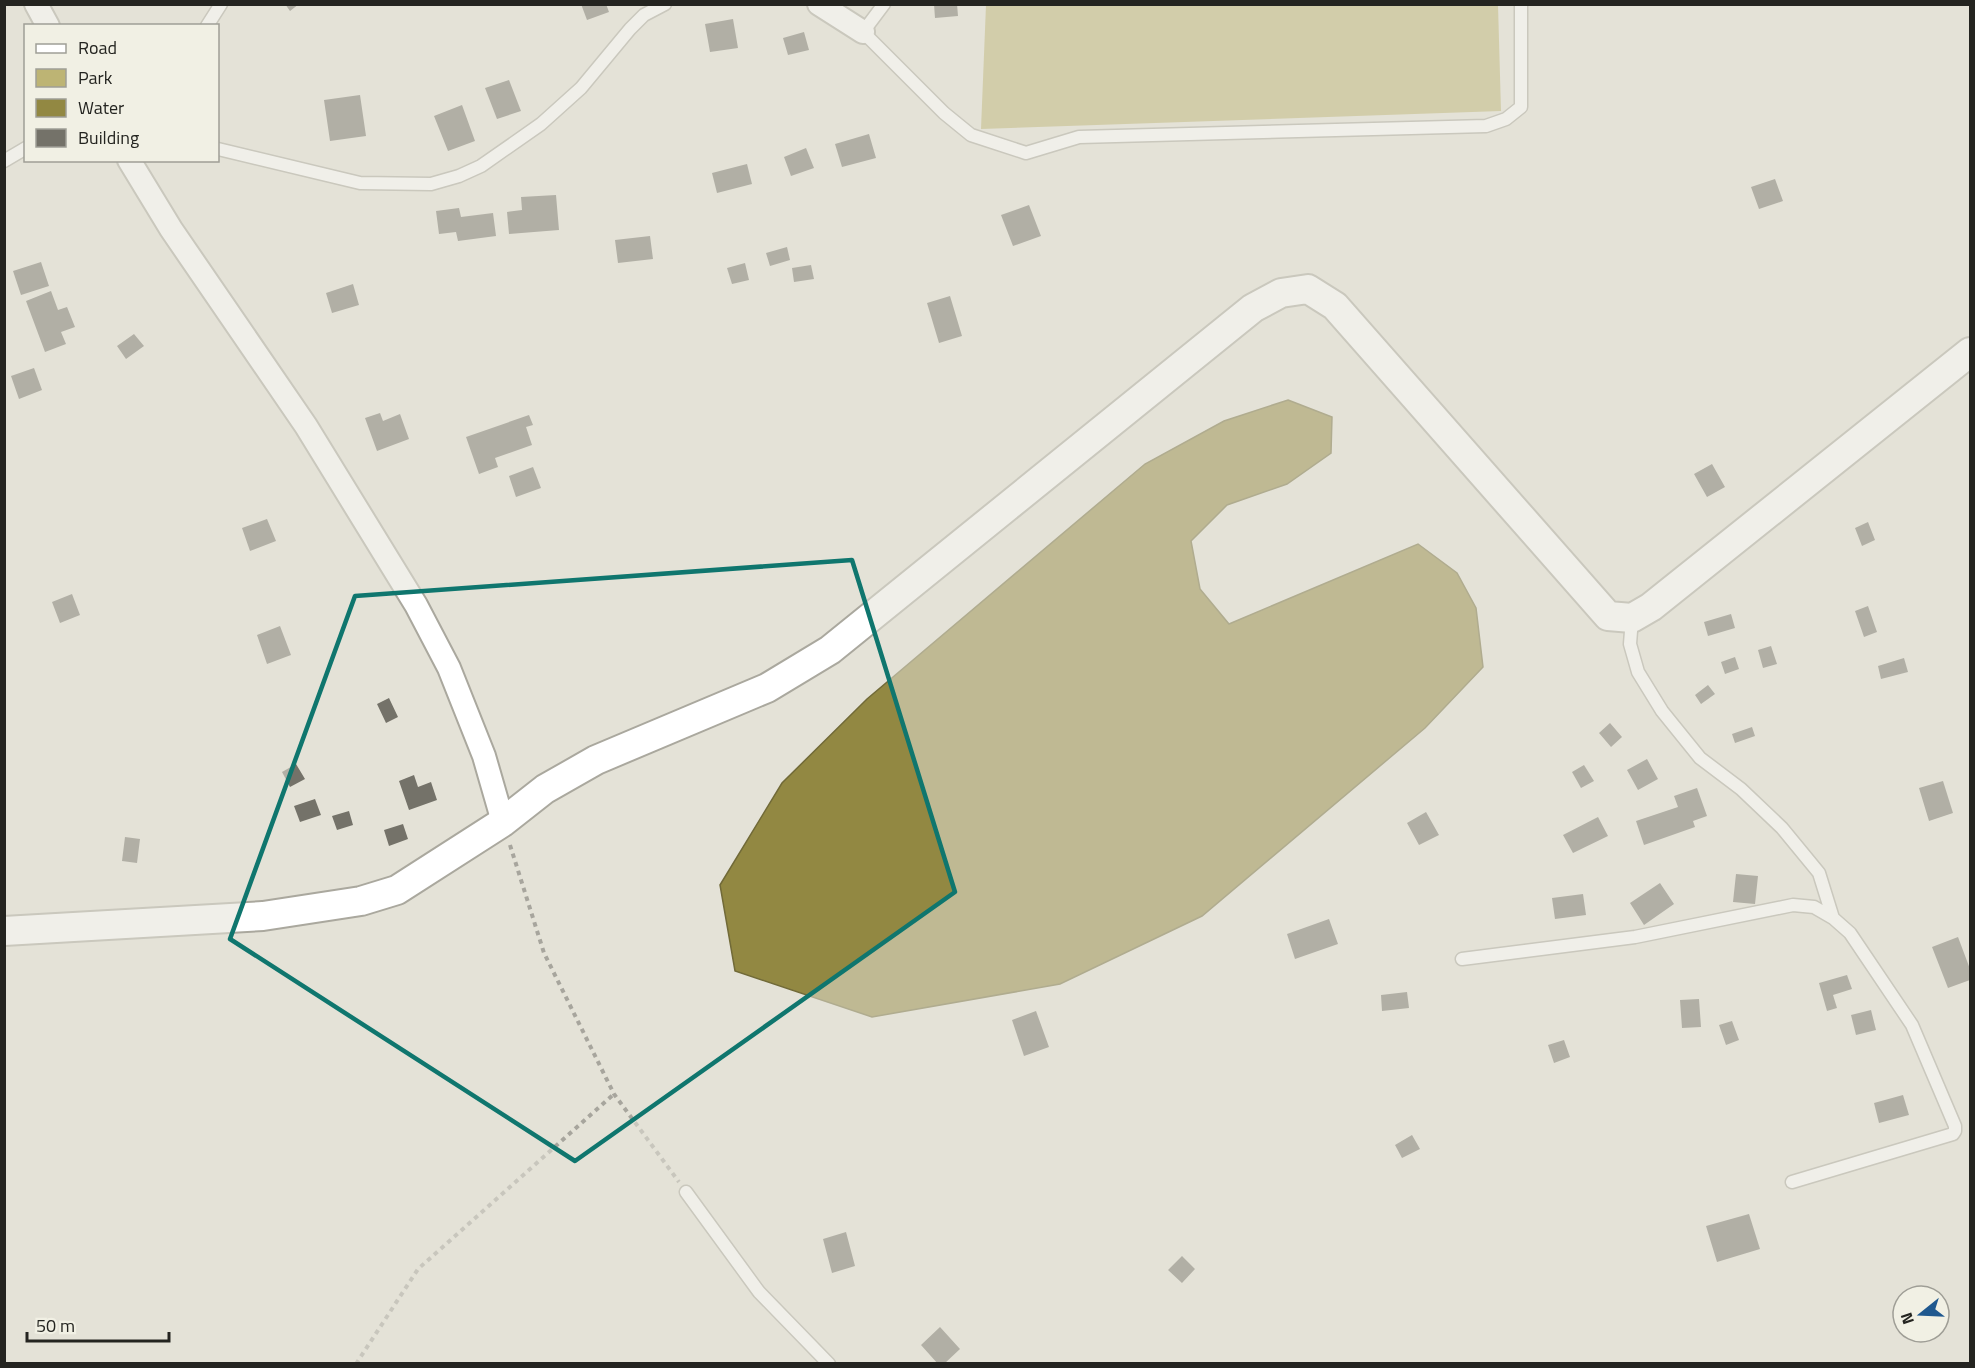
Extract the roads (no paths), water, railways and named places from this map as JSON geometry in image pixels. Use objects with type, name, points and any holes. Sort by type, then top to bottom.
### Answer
[{"type":"street","points":[[36,4],[47,24]]},
{"type":"street","points":[[819,4],[863,32]]},
{"type":"street","points":[[130,162],[171,229],[306,426],[416,605],[449,668],[484,756],[503,822]]},
{"type":"street","points":[[4,931],[263,916],[361,901],[397,890],[503,822],[545,789],[596,760],[767,688],[830,650],[1253,308],[1281,293],[1308,289],[1335,306],[1608,616],[1632,618],[1651,607],[1971,352]]},
{"type":"lane","points":[[208,24],[221,4]]},
{"type":"lane","points":[[219,149],[360,183],[431,184],[459,176],[481,166],[541,124],[581,88],[644,15],[665,4]]},
{"type":"lane","points":[[884,4],[863,32],[944,113],[971,135],[1026,153],[1079,136],[1486,126],[1506,119],[1521,107],[1521,4]]},
{"type":"lane","points":[[4,161],[24,149]]},
{"type":"lane","points":[[1632,618],[1630,644],[1638,672],[1662,711],[1700,758],[1742,789],[1782,828],[1819,873],[1833,918]]},
{"type":"lane","points":[[1462,959],[1635,937],[1793,905],[1814,907],[1833,918],[1850,933],[1912,1025],[1955,1126],[1955,1131],[1953,1134],[1792,1182]]},
{"type":"lane","points":[[686,1192],[759,1292],[829,1364]]},
{"type":"water","points":[[1288,400],[1332,417],[1331,453],[1287,484],[1227,505],[1191,541],[1200,589],[1229,624],[1418,544],[1457,573],[1476,608],[1483,667],[1425,728],[1202,916],[1060,984],[872,1017],[735,971],[720,885],[782,783],[867,699],[1145,464],[1224,421]]}]
